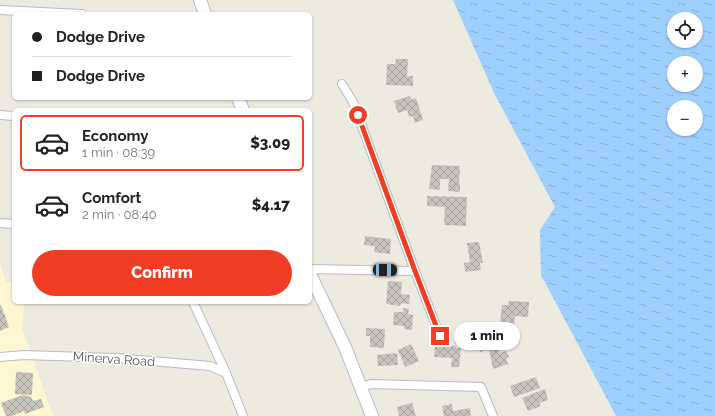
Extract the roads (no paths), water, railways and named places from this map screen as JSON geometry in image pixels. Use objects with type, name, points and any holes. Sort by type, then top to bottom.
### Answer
[{"type":"main road","points":[[200,0],[204,12]]},
{"type":"main road","points":[[312,278],[345,347],[372,416]]},
{"type":"street","points":[[0,10],[41,12]]},
{"type":"street","points":[[342,84],[353,102],[368,140],[440,336]]},
{"type":"street","points":[[0,115],[12,116]]},
{"type":"street","points":[[0,223],[12,224]]},
{"type":"street","points":[[312,269],[415,271]]},
{"type":"street","points":[[195,304],[244,416]]},
{"type":"street","name":"Minerva Road","points":[[0,357],[24,355],[116,358],[210,366],[226,373]]},
{"type":"street","points":[[361,386],[370,384],[481,387],[493,416]]},
{"type":"water","points":[[453,0],[715,0],[715,416],[616,416],[541,275],[540,230],[555,207],[494,93]]}]
